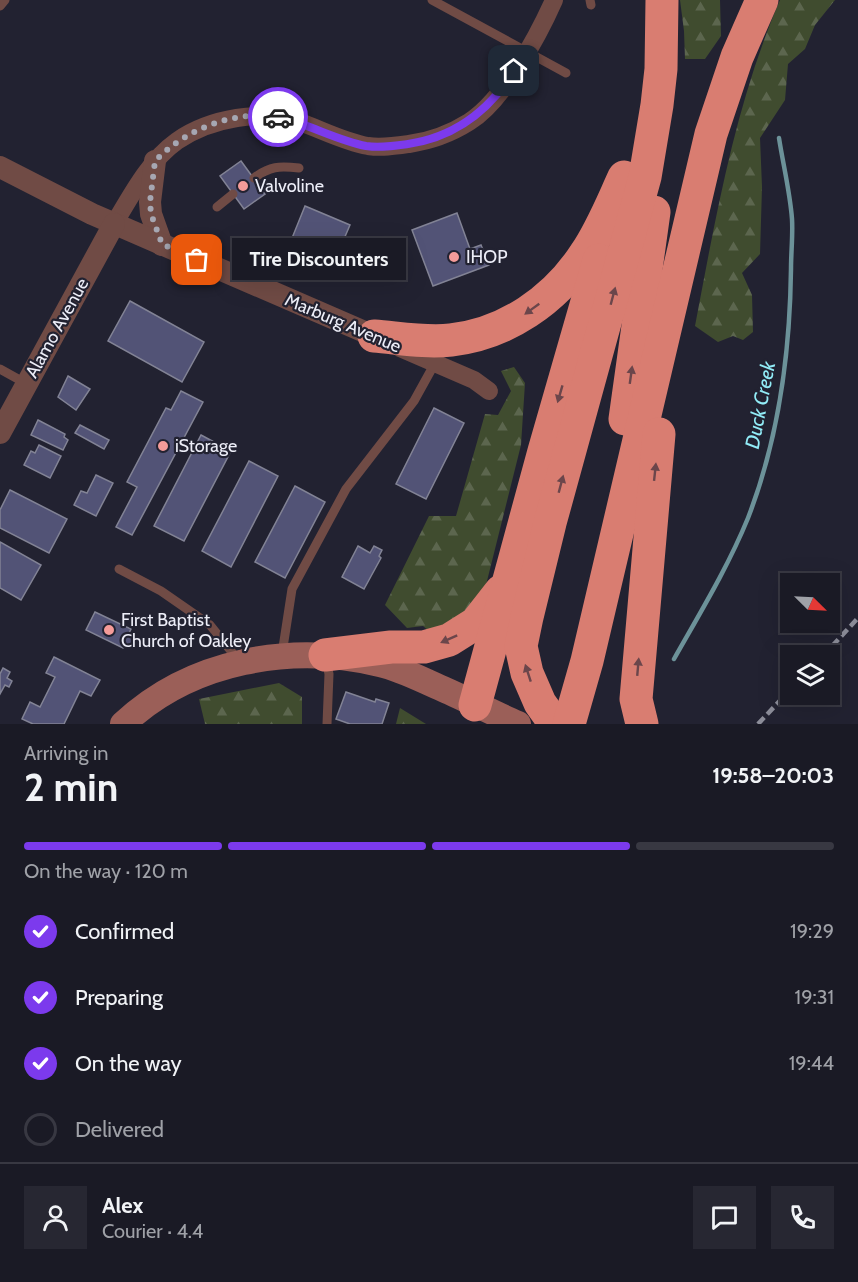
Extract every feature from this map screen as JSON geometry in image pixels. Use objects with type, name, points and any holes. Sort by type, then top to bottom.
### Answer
[{"type":"highway","points":[[569,724],[587,661],[711,134],[737,57],[762,0]]},
{"type":"highway","points":[[587,661],[606,546],[665,125],[669,82],[655,6]]},
{"type":"highway","points":[[475,705],[544,452],[634,140],[639,105],[642,38],[655,6]]},
{"type":"highway","points":[[555,724],[540,703],[526,673],[521,646],[550,523],[645,177],[657,105],[655,6]]},
{"type":"highway","points":[[642,724],[636,699],[658,440],[692,261],[737,57]]},
{"type":"highway","points":[[374,336],[449,340],[493,330],[516,320],[565,280],[585,255],[601,228],[624,177]]},
{"type":"highway","points":[[325,655],[391,647],[424,647],[449,640],[476,623],[498,597],[513,565]]},
{"type":"main road","points":[[123,724],[152,702],[183,684],[240,662],[282,656],[325,655],[380,664],[408,673],[518,724]]},
{"type":"street","points":[[114,224],[155,161],[179,140],[216,123],[254,115],[276,116],[297,121],[354,143],[386,148],[430,141],[470,122],[503,89],[542,27],[554,0]]},
{"type":"street","points":[[155,161],[150,202],[151,214],[162,244]]},
{"type":"street","name":"Marburg Avenue","points":[[0,167],[114,224],[474,380],[489,390]]},
{"type":"street","name":"Alamo Avenue","points":[[0,433],[114,224]]},
{"type":"lane","points":[[0,6],[5,0]]},
{"type":"lane","points":[[432,0],[566,73]]},
{"type":"lane","points":[[254,178],[278,166],[299,168]]},
{"type":"lane","points":[[217,207],[233,194]]},
{"type":"lane","points":[[282,656],[292,589],[346,489],[414,401],[435,363]]},
{"type":"lane","points":[[0,369],[27,384]]},
{"type":"lane","points":[[119,569],[161,591],[210,625],[240,662]]},
{"type":"lane","points":[[325,655],[329,674],[327,724]]},
{"type":"green space","points":[[680,0],[720,0],[721,36],[705,59],[685,59]]},
{"type":"green space","points":[[780,0],[835,0],[815,25],[805,49],[788,64],[785,100],[760,138],[762,187],[760,254],[742,273],[752,295],[753,332],[743,340],[733,336],[718,342],[695,326],[728,161],[764,39]]},
{"type":"green space","points":[[514,367],[525,383],[521,445],[483,597],[437,638],[423,626],[407,628],[385,605],[429,516],[456,516],[485,414],[498,415],[511,391],[501,371]]},
{"type":"green space","points":[[279,683],[302,697],[302,724],[205,724],[199,699]]},
{"type":"green space","points":[[400,708],[426,724],[396,724]]},
{"type":"building","name":"Valvoline","points":[[241,161],[265,194],[244,209],[220,176]]},
{"type":"building","points":[[305,206],[350,225],[332,267],[288,248]]},
{"type":"building","name":"IHOP","points":[[457,213],[470,249],[481,245],[489,265],[433,286],[412,230]]},
{"type":"building","points":[[130,301],[204,342],[182,382],[108,341]]},
{"type":"building","points":[[68,376],[90,389],[76,410],[58,397]]},
{"type":"building","name":"iStorage","points":[[181,391],[203,402],[132,535],[116,527],[137,487],[127,482],[166,408],[171,410]]},
{"type":"building","points":[[434,408],[464,423],[426,499],[396,484]]},
{"type":"building","points":[[38,420],[65,434],[64,437],[68,440],[63,450],[31,435]]},
{"type":"building","points":[[80,425],[109,440],[104,449],[75,433]]},
{"type":"building","name":"iStorage","points":[[201,435],[231,451],[184,541],[154,526]]},
{"type":"building","points":[[39,445],[61,456],[50,478],[24,465],[31,451],[35,453]]},
{"type":"building","name":"iStorage","points":[[249,461],[278,476],[231,567],[202,551]]},
{"type":"building","points":[[96,475],[113,483],[96,516],[74,505],[81,491],[87,493]]},
{"type":"building","points":[[295,486],[325,502],[285,578],[255,562]]},
{"type":"building","points":[[10,490],[67,519],[49,553],[0,528],[0,510]]},
{"type":"building","points":[[0,542],[41,565],[21,600],[0,588]]},
{"type":"building","points":[[358,546],[370,553],[374,546],[382,550],[379,556],[381,558],[364,589],[342,577]]},
{"type":"building","name":"First Baptist Church of Oakley","points":[[95,612],[131,629],[128,635],[135,638],[131,646],[125,643],[123,648],[86,630]]},
{"type":"building","points":[[54,657],[100,680],[91,696],[80,691],[64,724],[33,724],[22,719],[30,702],[40,707],[55,677],[46,673]]},
{"type":"building","points":[[3,668],[10,672],[7,678],[12,681],[9,687],[5,685],[0,694],[0,674]]},
{"type":"building","points":[[346,692],[375,702],[376,699],[389,703],[382,724],[350,724],[336,719]]},
{"type":"waterway","name":"Duck Creek","points":[[674,659],[732,554],[748,518],[759,488],[775,426],[788,333],[792,231],[790,199],[779,138]]},
{"type":"railway","points":[[833,645],[858,618]]},
{"type":"railway","points":[[758,724],[780,701]]},
{"type":"way so far","points":[[197,260],[162,244],[151,214],[150,202],[155,161],[179,140],[216,123],[254,115],[278,117]]},
{"type":"place","name":"Valvoline","points":[[243,186]]},
{"type":"place","name":"IHOP","points":[[454,257]]},
{"type":"place","name":"Tire Discounters","points":[[197,260]]},
{"type":"place","name":"iStorage","points":[[163,446]]},
{"type":"place","name":"First Baptist Church of Oakley","points":[[109,630]]},
{"type":"route","points":[[278,117],[297,121],[354,143],[369,146],[386,148],[430,141],[470,122],[503,89],[514,71]]}]
